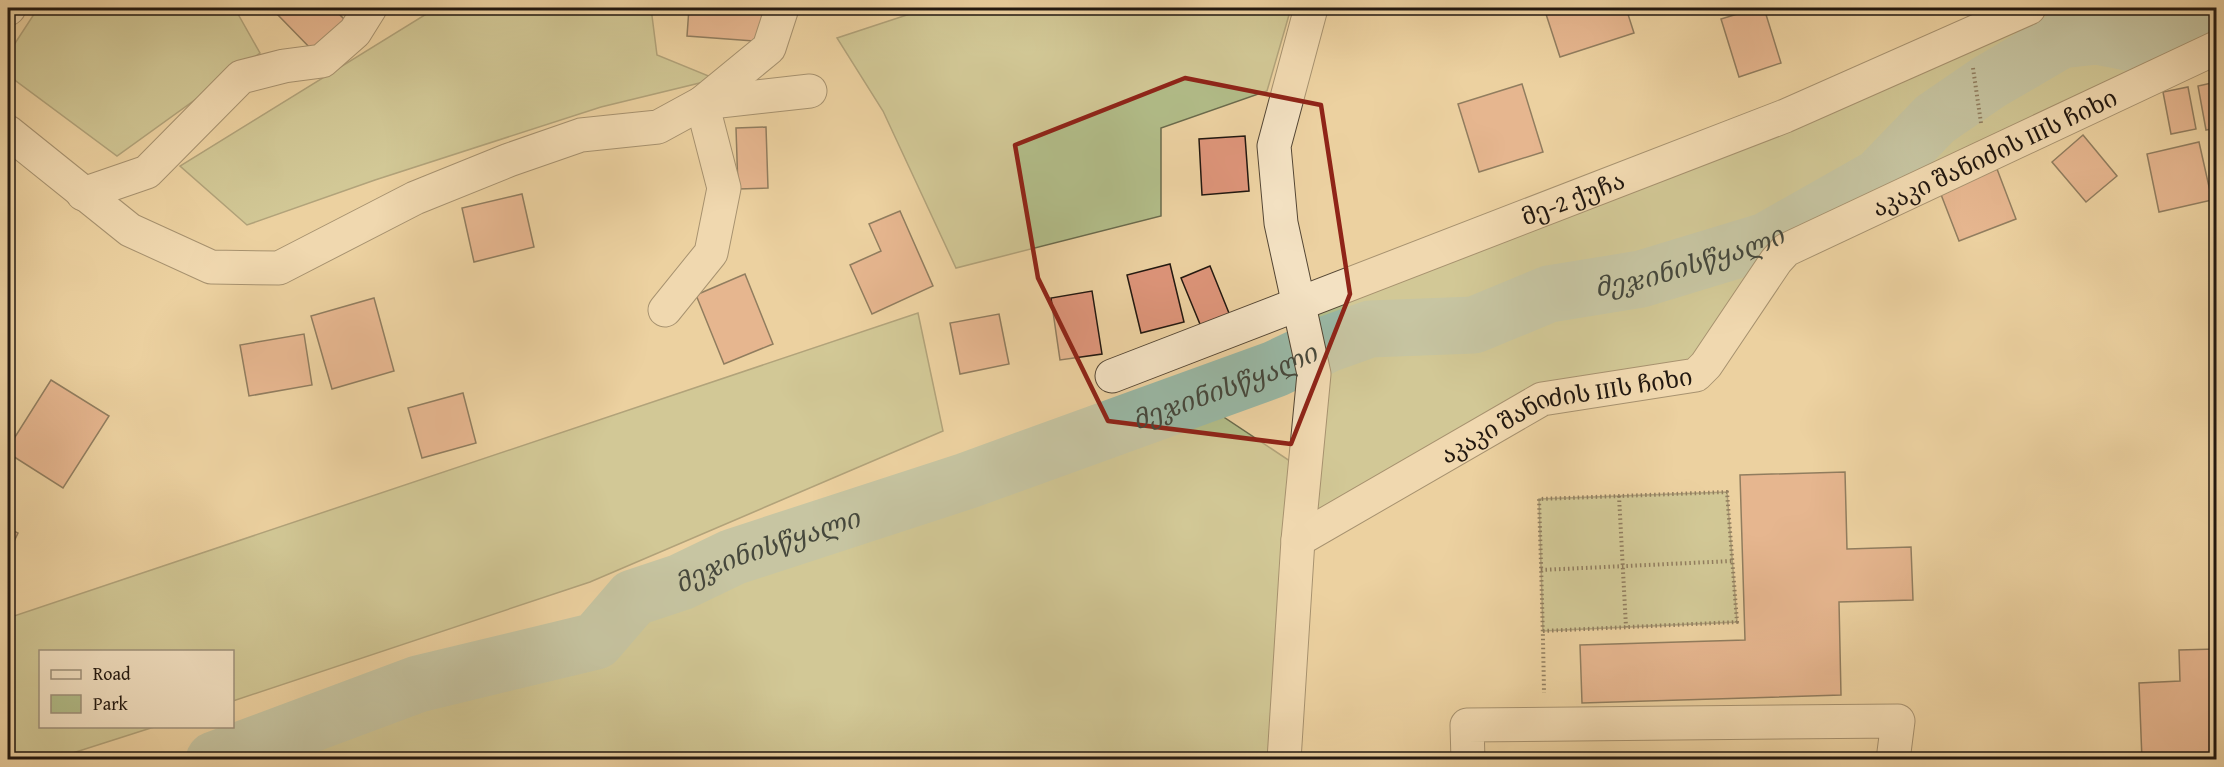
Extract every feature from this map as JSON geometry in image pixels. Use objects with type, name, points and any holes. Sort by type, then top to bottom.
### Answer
[{"type":"street","points":[[83,195],[147,172],[242,77],[284,66],[322,61],[355,32],[370,8]]},
{"type":"street","points":[[8,132],[83,195],[130,230],[211,267],[279,268],[415,198],[509,160],[581,135],[658,127],[702,103],[769,48],[782,8]]},
{"type":"street","points":[[1284,759],[1298,540],[1314,374],[1281,223],[1274,146],[1311,8]]},
{"type":"street","name":"მე-2 ქუჩა","points":[[1112,376],[1300,310],[1785,116],[2029,8]]},
{"type":"street","name":"აკაკი შანიძის IIIს ჩიხი","points":[[1298,540],[1542,399],[1696,375],[1706,365],[1776,261],[1786,250],[2217,48]]},
{"type":"street","points":[[702,103],[810,91]]},
{"type":"street","points":[[665,310],[711,253],[724,188],[702,103]]},
{"type":"street","points":[[1468,759],[1467,725],[1898,721],[1893,759]]},
{"type":"path","points":[[1973,70],[1980,116]]},
{"type":"path","points":[[1543,631],[1737,622],[1727,492],[1539,499],[1545,724]]},
{"type":"path","points":[[1619,496],[1626,627]]},
{"type":"path","points":[[1541,570],[1732,561]]},
{"type":"highlighted area","points":[[1185,78],[1321,105],[1350,294],[1291,444],[1108,421],[1038,278],[1015,145]]},
{"type":"green space","points":[[38,8],[246,8],[238,14],[260,53],[117,156],[8,75],[8,54]]},
{"type":"green space","points":[[436,8],[651,8],[657,55],[716,79],[601,107],[375,180],[247,225],[180,166]]},
{"type":"green space","points":[[928,8],[1291,8],[1267,91],[1161,128],[1161,216],[956,268],[883,111],[837,38]]},
{"type":"green space","points":[[2029,8],[2216,8],[2216,48],[1790,248],[1706,365],[1542,399],[1298,539],[1284,759],[214,760],[418,684],[595,641],[633,598],[681,582],[733,557],[966,481],[1195,398],[1305,471],[1301,318]]},
{"type":"green space","points":[[918,313],[943,431],[590,582],[234,701],[234,650],[39,650],[39,728],[151,728],[54,759],[8,759],[8,618]]},
{"type":"green space","points":[[1727,492],[1737,622],[1543,631],[1539,499]]},
{"type":"building","points":[[284,8],[333,8],[346,21],[314,52],[277,14]]},
{"type":"building","points":[[689,8],[771,8],[768,42],[687,36]]},
{"type":"building","points":[[1544,8],[1626,8],[1634,33],[1560,57]]},
{"type":"building","points":[[1764,8],[1781,63],[1739,77],[1721,19]]},
{"type":"building","points":[[2216,82],[2216,128],[2206,130],[2198,86]]},
{"type":"building","points":[[1522,84],[1543,152],[1479,172],[1458,104]]},
{"type":"building","points":[[2188,87],[2196,129],[2171,134],[2163,92]]},
{"type":"building","points":[[766,127],[768,188],[738,189],[736,128]]},
{"type":"building","points":[[2083,135],[2117,176],[2086,202],[2052,162]]},
{"type":"building","points":[[1245,136],[1249,191],[1202,195],[1199,139]]},
{"type":"building","points":[[2199,142],[2212,200],[2159,212],[2147,154]]},
{"type":"building","points":[[1997,169],[2016,219],[1959,241],[1940,192]]},
{"type":"building","points":[[522,194],[534,247],[474,262],[462,208]]},
{"type":"building","points":[[900,211],[933,286],[872,314],[850,265],[881,251],[869,224]]},
{"type":"building","points":[[1170,264],[1184,322],[1141,333],[1127,275]]},
{"type":"building","points":[[1210,266],[1231,318],[1202,329],[1181,278]]},
{"type":"building","points":[[745,274],[773,344],[724,364],[696,295]]},
{"type":"building","points":[[1092,291],[1102,354],[1060,360],[1051,298]]},
{"type":"building","points":[[374,298],[394,371],[332,389],[311,316]]},
{"type":"building","points":[[999,314],[1009,364],[960,374],[950,323]]},
{"type":"building","points":[[304,334],[312,385],[249,396],[240,345]]},
{"type":"building","points":[[51,380],[109,416],[63,488],[8,453],[8,448]]},
{"type":"building","points":[[463,393],[476,443],[422,458],[408,408]]},
{"type":"building","points":[[1845,472],[1847,549],[1911,547],[1913,600],[1839,602],[1841,695],[1582,703],[1580,645],[1745,640],[1740,475]]},
{"type":"building","points":[[8,528],[18,533],[8,554]]},
{"type":"building","points":[[2216,649],[2216,760],[2142,760],[2139,683],[2180,681],[2179,650]]},
{"type":"waterway","name":"მეჯინისწყალი","points":[[214,760],[418,684],[596,641],[633,598],[681,582],[733,557],[966,481],[1275,369],[1328,344],[1370,329],[1474,325],[1549,294],[1641,279],[1766,241],[1879,177],[1935,119],[1989,82],[2061,40],[2097,36],[2148,46],[2216,20]]}]
